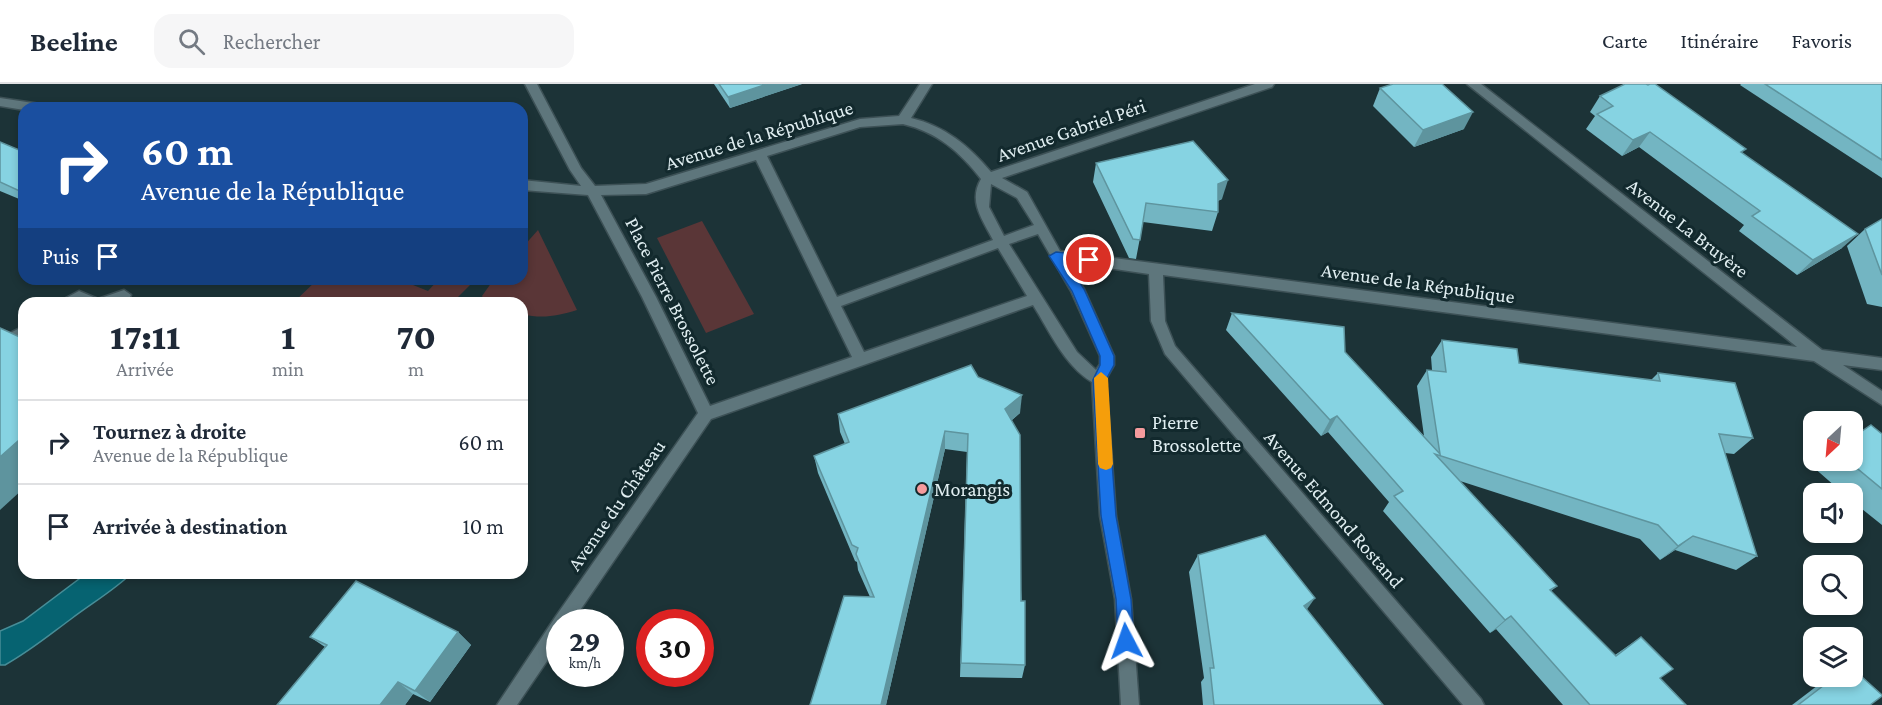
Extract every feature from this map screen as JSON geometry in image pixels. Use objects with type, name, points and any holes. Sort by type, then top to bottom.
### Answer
[{"type":"street","name":"Place Pierre Brossolette","points":[[531,84],[576,170],[592,191],[650,297],[706,414],[1036,298]]},
{"type":"street","points":[[903,120],[926,84]]},
{"type":"street","name":"Avenue Gabriel Péri","points":[[988,178],[1268,84]]},
{"type":"street","name":"Avenue La Bruyère","points":[[1473,84],[1820,357],[1882,399]]},
{"type":"street","points":[[0,102],[18,105]]},
{"type":"street","points":[[0,114],[14,104]]},
{"type":"street","name":"Avenue de la République","points":[[528,186],[592,191],[646,189],[760,156],[860,123],[903,120],[920,124],[949,138],[974,160],[988,178],[1022,195],[1042,227],[1056,256],[1073,256],[1122,266],[1155,268],[1882,364]]},
{"type":"street","points":[[760,156],[861,360]]},
{"type":"street","points":[[988,178],[983,187],[982,207],[1001,242],[1072,357],[1086,371],[1100,380]]},
{"type":"street","points":[[832,304],[1042,227]]},
{"type":"street","points":[[1056,256],[1077,289],[1107,356],[1107,365],[1100,380],[1108,516],[1123,599],[1130,705]]},
{"type":"street","name":"Avenue Edmond Rostand","points":[[1155,268],[1157,321],[1161,336],[1170,350],[1475,705]]},
{"type":"street","points":[[118,297],[124,295]]},
{"type":"street","points":[[0,335],[12,340],[18,336]]},
{"type":"street","name":"Avenue du Château","points":[[571,609],[706,414]]},
{"type":"street","points":[[506,705],[546,647]]},
{"type":"shaded area","points":[[702,221],[754,314],[706,333],[657,238]]},
{"type":"shaded area","points":[[538,230],[577,310],[550,316],[529,316],[528,297],[483,297],[490,285],[528,285],[528,241]]},
{"type":"shaded area","points":[[312,285],[413,285],[428,291],[434,285],[470,285],[458,297],[299,297]]},
{"type":"water","points":[[79,579],[125,579],[31,649],[5,665],[0,665],[0,631],[23,621]]},
{"type":"building","points":[[719,84],[767,84],[728,97]]},
{"type":"building","points":[[1393,84],[1442,84],[1473,112],[1423,130],[1380,88]]},
{"type":"building","points":[[1625,84],[1655,84],[1746,149],[1741,152],[1858,234],[1813,260],[1752,216],[1760,211],[1650,132],[1633,140],[1597,114],[1613,106],[1600,96]]},
{"type":"building","points":[[1765,84],[1882,84],[1882,160]]},
{"type":"building","points":[[1193,141],[1228,180],[1218,184],[1218,212],[1146,203],[1140,240],[1133,239],[1096,163]]},
{"type":"building","points":[[0,142],[18,150],[18,190],[0,182]]},
{"type":"building","points":[[1882,219],[1882,275],[1865,229]]},
{"type":"building","points":[[1232,313],[1344,327],[1345,352],[1440,454],[1427,370],[1446,372],[1442,340],[1517,349],[1519,363],[1660,381],[1658,373],[1735,383],[1753,438],[1719,434],[1757,556],[1693,536],[1678,546],[1658,525],[1435,454],[1557,586],[1550,590],[1616,656],[1641,637],[1673,669],[1660,678],[1686,705],[1590,705],[1511,616],[1505,620],[1394,496],[1403,491],[1337,416],[1330,420]]},
{"type":"building","points":[[0,328],[18,336],[18,441],[0,457]]},
{"type":"building","name":"Morangis","points":[[971,365],[978,377],[1022,395],[1005,409],[1020,435],[1021,601],[1025,601],[1025,665],[961,663],[968,434],[945,431],[881,705],[810,705],[844,596],[874,597],[856,554],[858,548],[852,545],[814,456],[849,442],[838,414]]},
{"type":"building","points":[[1871,425],[1882,434],[1882,489],[1860,471],[1863,471],[1863,430]]},
{"type":"building","points":[[1265,535],[1315,598],[1304,606],[1383,705],[1214,705],[1210,668],[1214,668],[1198,555]]},
{"type":"building","points":[[356,581],[458,632],[415,691],[398,682],[380,705],[277,705],[327,645],[310,637]]},
{"type":"building","points":[[1863,678],[1882,695],[1870,705],[1798,705],[1822,687],[1863,687]]},
{"type":"slow traffic","points":[[1101,378],[1106,464]]},
{"type":"place","name":"Pierre Brossolette","points":[[1140,433]]},
{"type":"place","name":"Morangis","points":[[922,489]]},
{"type":"route","points":[[1089,260],[1073,256],[1056,256],[1077,289],[1107,356],[1107,365],[1100,380],[1108,516],[1123,599],[1126,641]]}]
